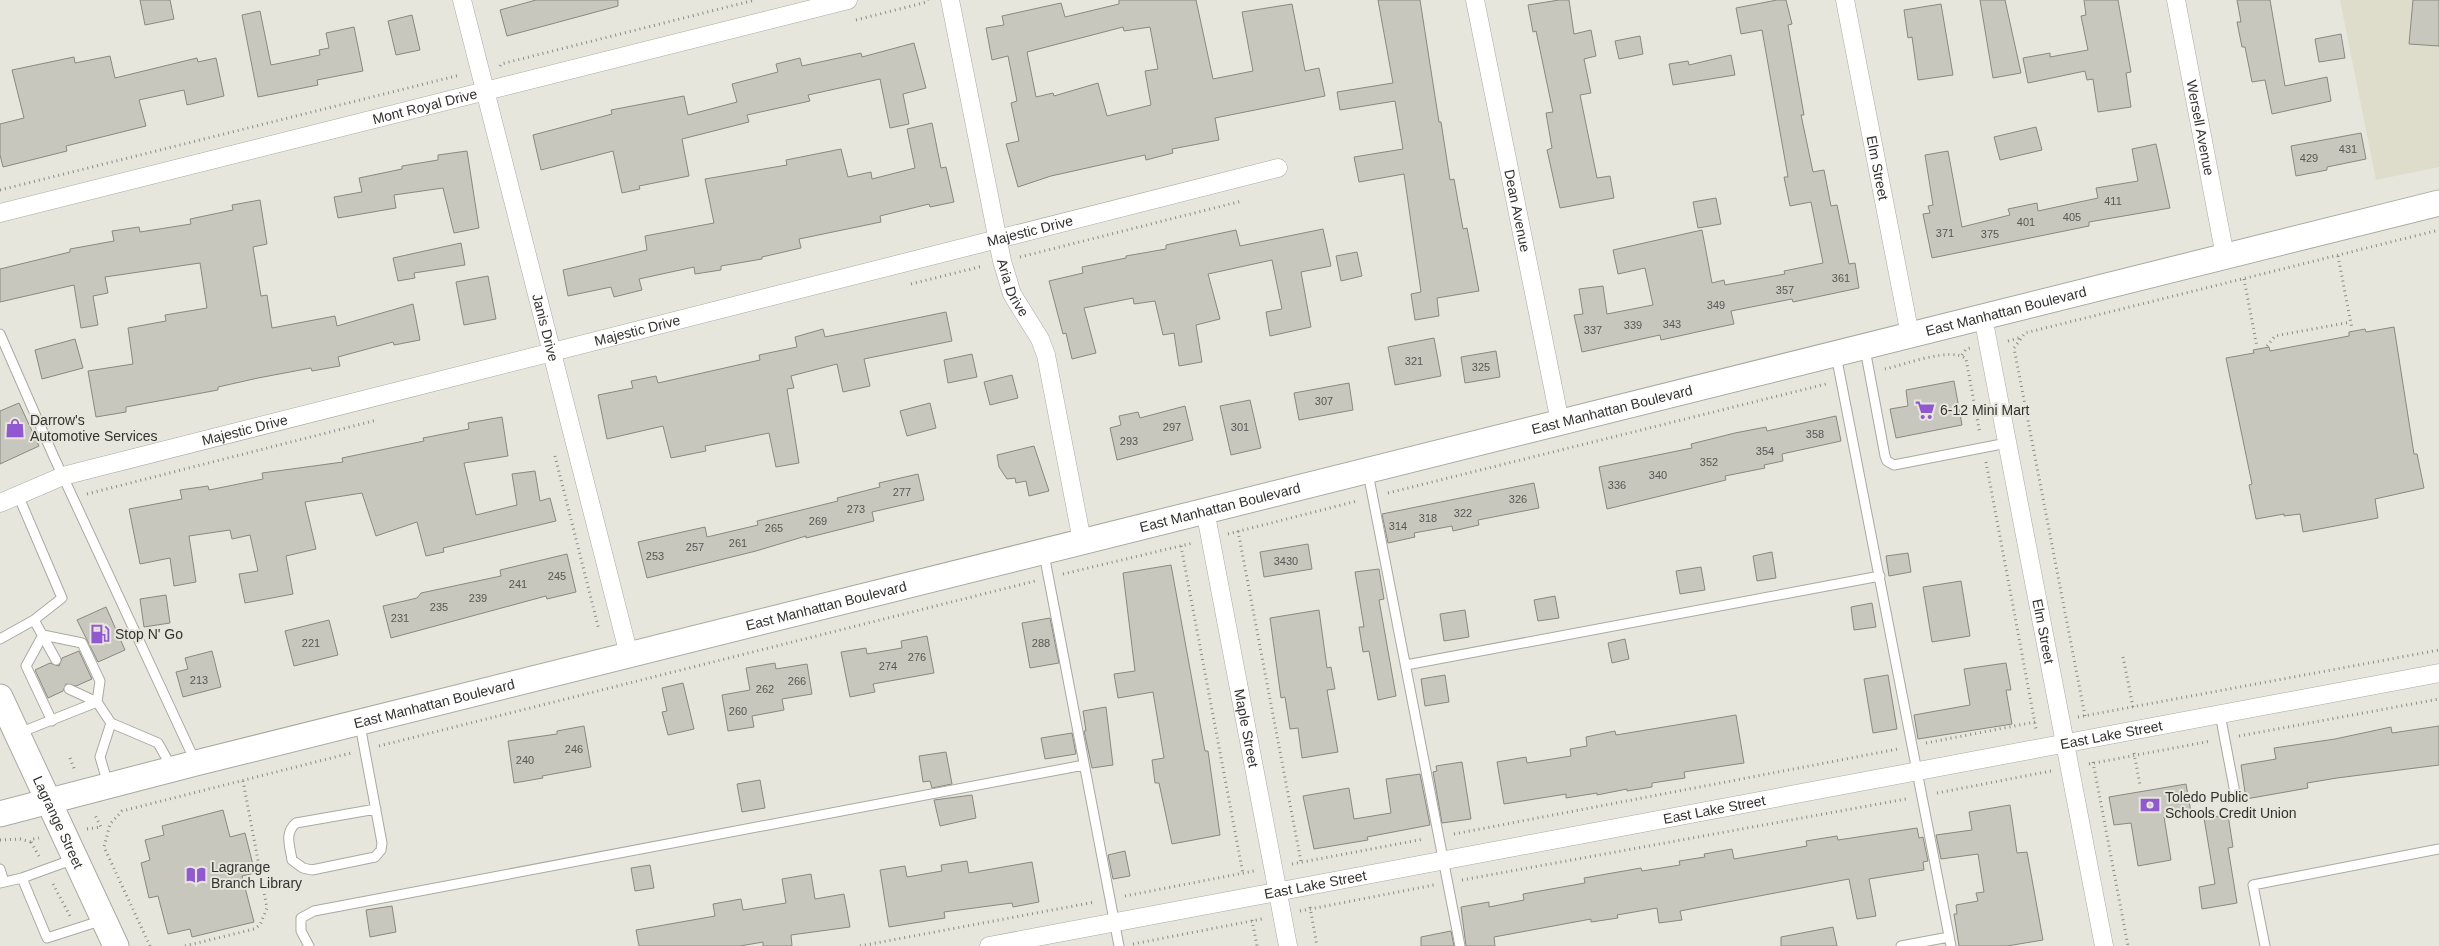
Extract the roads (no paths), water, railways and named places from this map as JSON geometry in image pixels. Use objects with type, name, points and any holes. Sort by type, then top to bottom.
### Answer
[{"type":"main road","name":"East Manhattan Boulevard","points":[[0,814],[1205,510],[2439,203]]},
{"type":"main road","name":"Lagrange Street","points":[[0,697],[116,946]]},
{"type":"street","name":"Janis Drive","points":[[462,0],[628,655]]},
{"type":"street","name":"Mont Royal Drive","points":[[0,213],[848,0]]},
{"type":"street","name":"Aria Drive","points":[[950,0],[1002,261],[1012,294],[1040,340],[1046,355],[1082,541]]},
{"type":"street","name":"Dean Avenue","points":[[1476,0],[1560,422]]},
{"type":"street","name":"Elm Street","points":[[1845,0],[1910,335]]},
{"type":"street","name":"Wersell Avenue","points":[[2176,0],[2225,256]]},
{"type":"street","name":"Majestic Drive","points":[[0,502],[63,476],[1278,168]]},
{"type":"street","name":"Elm Street","points":[[1983,317],[2104,946]]},
{"type":"street","name":"Maple Street","points":[[1205,510],[1288,946]]},
{"type":"street","name":"East Lake Street","points":[[989,946],[2439,673]]},
{"type":"lane","points":[[0,334],[72,497],[185,766]]},
{"type":"lane","points":[[1865,346],[1885,456],[1890,464],[1894,466],[2007,443]]},
{"type":"lane","points":[[1836,353],[1950,941],[1901,946]]},
{"type":"lane","points":[[1368,470],[1460,946]]},
{"type":"lane","points":[[0,639],[34,620],[62,598],[18,494]]},
{"type":"lane","points":[[1044,551],[1119,946]]},
{"type":"lane","points":[[1406,666],[1880,576]]},
{"type":"lane","points":[[34,620],[56,660]]},
{"type":"lane","points":[[43,635],[82,643],[100,681],[97,702]]},
{"type":"lane","points":[[43,635],[26,666],[52,721]]},
{"type":"lane","points":[[69,689],[97,702],[111,723],[158,743],[185,766]]},
{"type":"lane","points":[[16,734],[97,702]]},
{"type":"lane","points":[[2220,714],[2235,793]]},
{"type":"lane","points":[[359,722],[364,750],[376,810],[382,842],[381,850],[375,857],[312,870],[302,868],[292,860],[288,834],[289,828],[296,822],[376,810]]},
{"type":"lane","points":[[109,787],[100,758],[111,723]]},
{"type":"lane","points":[[309,946],[301,931],[301,918],[314,911],[1084,764]]},
{"type":"lane","points":[[2265,946],[2253,884],[2439,849]]},
{"type":"lane","points":[[0,869],[2,883],[22,878],[74,859]]},
{"type":"lane","points":[[22,878],[47,938],[103,920]]},
{"type":"place","name":"6-12 Mini Mart","points":[[1925,410]]},
{"type":"place","name":"Darrow's Automotive Services","points":[[15,428]]},
{"type":"place","name":"Stop N' Go","points":[[100,634]]},
{"type":"place","name":"Toledo Public Schools Credit Union","points":[[2150,805]]},
{"type":"place","name":"Lagrange Branch Library","points":[[196,875]]}]
